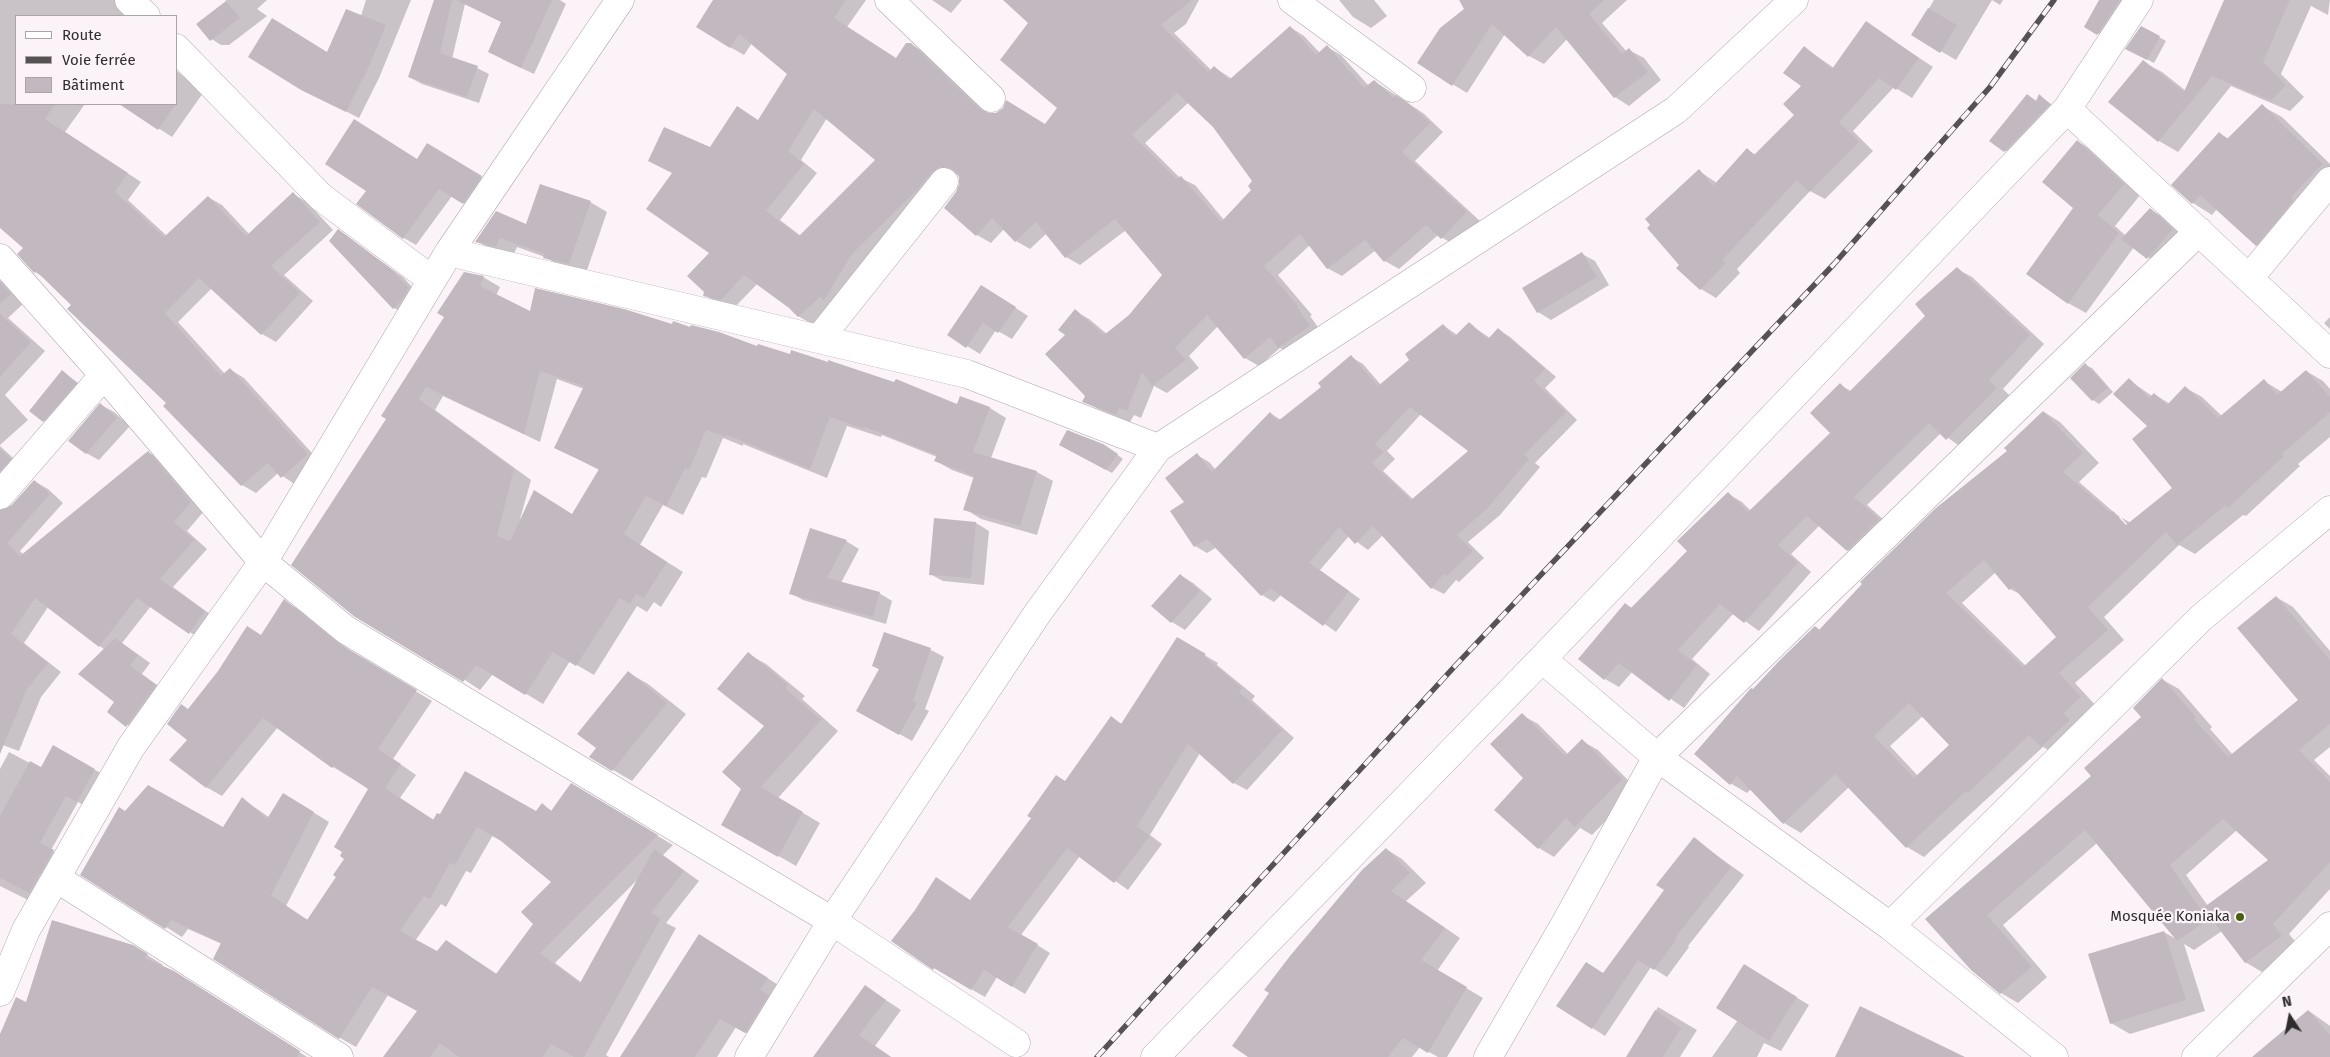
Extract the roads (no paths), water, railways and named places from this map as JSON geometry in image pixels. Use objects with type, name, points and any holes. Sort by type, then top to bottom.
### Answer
[{"type":"street","points":[[129,0],[145,15]]},
{"type":"street","points":[[0,992],[26,930],[131,746],[263,562],[449,252],[620,0]]},
{"type":"street","points":[[889,0],[991,98]]},
{"type":"street","points":[[1292,0],[1412,88]]},
{"type":"street","points":[[749,1057],[832,921],[1037,614],[1158,448],[1676,110],[1794,0]]},
{"type":"street","points":[[1155,1057],[1542,659],[2067,108],[2139,0]]},
{"type":"street","points":[[178,50],[321,197],[432,280]]},
{"type":"street","points":[[2067,108],[2330,354]]},
{"type":"street","points":[[2249,278],[2330,180]]},
{"type":"street","points":[[819,339],[944,182]]},
{"type":"street","points":[[1488,1057],[1565,924],[1657,757],[2198,231]]},
{"type":"street","points":[[449,252],[967,374],[1158,448]]},
{"type":"street","points":[[0,258],[104,375],[263,562],[346,630],[832,921],[1016,1044]]},
{"type":"street","points":[[0,495],[104,375]]},
{"type":"street","points":[[1890,926],[2201,618],[2330,510]]},
{"type":"street","points":[[1542,659],[1657,757],[1890,926],[2054,1057]]},
{"type":"street","points":[[56,878],[339,1057]]},
{"type":"street","points":[[2196,1057],[2330,926]]},
{"type":"railway","points":[[1097,1057],[1455,666],[1834,264],[1990,87],[2054,0]]},
{"type":"place","name":"Mosquée Koniaka","points":[[2240,917]]}]
